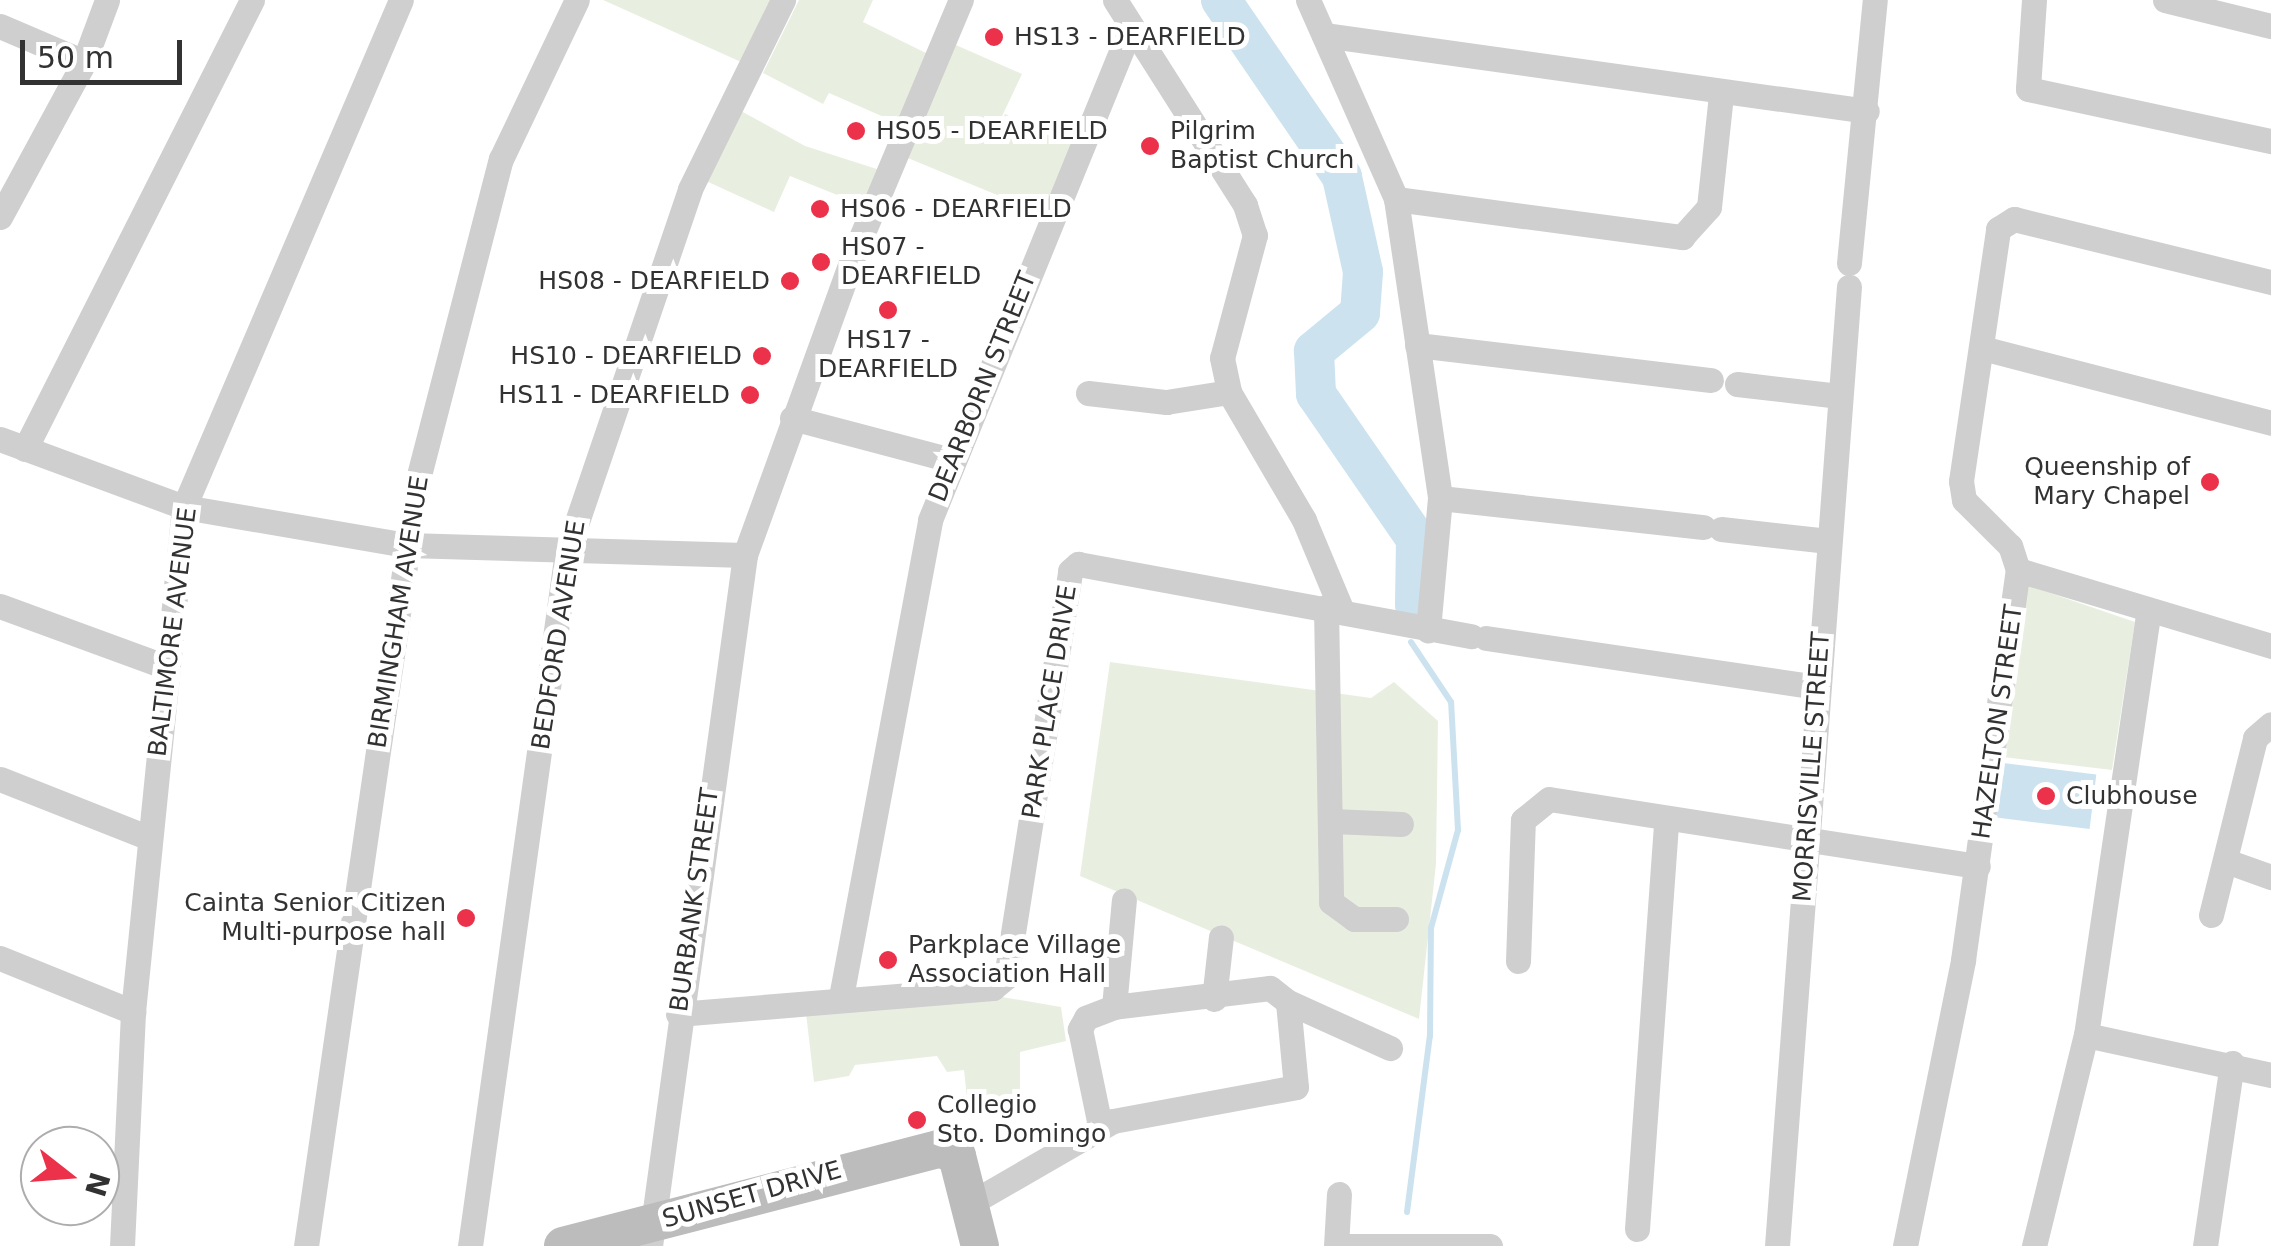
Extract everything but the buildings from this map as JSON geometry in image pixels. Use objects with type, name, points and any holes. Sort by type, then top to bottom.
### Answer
[{"type":"street","points":[[0,217],[84,62],[107,0]]},
{"type":"street","points":[[25,449],[252,0]]},
{"type":"street","name":"BALTIMORE AVENUE","points":[[122,1246],[133,1012],[184,507],[401,0]]},
{"type":"street","name":"BIRMINGHAM AVENUE","points":[[306,1246],[406,545],[452,322],[501,159],[576,0]]},
{"type":"street","name":"BEDFORD AVENUE","points":[[470,1246],[568,551],[690,188],[783,0]]},
{"type":"street","name":"BURBANK STREET","points":[[649,1235],[745,555],[792,418],[961,0]]},
{"type":"street","points":[[1115,0],[1254,235],[1222,358],[1229,392],[1304,520],[1334,609],[1331,902],[1354,919],[1396,919]]},
{"type":"street","points":[[1308,0],[1396,199],[1440,498],[1428,630]]},
{"type":"street","name":"MORRISVILLE STREET","points":[[1777,1246],[1839,396],[1868,111],[1875,0]]},
{"type":"street","points":[[2034,0],[2028,89],[2271,141]]},
{"type":"street","points":[[2164,0],[2271,26]]},
{"type":"street","points":[[0,26],[84,62]]},
{"type":"street","name":"DEARBORN STREET","points":[[841,997],[905,634],[951,460],[1132,28]]},
{"type":"street","points":[[1324,35],[1722,94],[1868,111]]},
{"type":"street","points":[[1396,199],[1682,237],[1709,206],[1722,94]]},
{"type":"street","name":"HAZELTON STREET","points":[[1904,1246],[1978,866],[2018,570],[2010,546],[1962,492],[1982,348],[2007,219],[2271,282]]},
{"type":"street","points":[[1417,344],[1711,380]]},
{"type":"street","points":[[1982,348],[2271,424]]},
{"type":"street","points":[[1738,384],[1839,396]]},
{"type":"street","points":[[1088,393],[1166,402],[1229,392]]},
{"type":"street","points":[[792,418],[951,460]]},
{"type":"street","points":[[0,439],[184,507],[406,545],[745,555]]},
{"type":"street","points":[[1440,498],[1828,541]]},
{"type":"street","name":"PARK PLACE DRIVE","points":[[841,997],[994,988],[1011,960],[1070,571],[1093,561],[1428,630],[1818,687]]},
{"type":"street","points":[[2018,570],[2148,614],[2271,646]]},
{"type":"street","points":[[0,606],[167,667]]},
{"type":"street","points":[[2034,1246],[2086,1034],[2148,614]]},
{"type":"street","points":[[2211,914],[2229,862],[2255,738],[2271,724]]},
{"type":"street","points":[[0,779],[150,838]]},
{"type":"street","points":[[1518,961],[1523,820],[1548,799],[1666,822],[1978,866]]},
{"type":"street","points":[[1333,822],[1401,824]]},
{"type":"street","points":[[1637,1228],[1666,822]]},
{"type":"street","points":[[2229,862],[2271,877]]},
{"type":"street","points":[[1114,1007],[1124,900]]},
{"type":"street","points":[[1214,999],[1221,938]]},
{"type":"street","points":[[0,958],[133,1012]]},
{"type":"street","points":[[1100,1126],[1080,1028],[1114,1007],[1214,999],[1270,988],[1288,1002],[1390,1048]]},
{"type":"street","points":[[678,1014],[841,997]]},
{"type":"street","points":[[980,1246],[971,1203],[1100,1126],[1296,1087],[1288,1002]]},
{"type":"street","points":[[2086,1034],[2232,1063],[2271,1075]]},
{"type":"street","points":[[2205,1246],[2232,1063]]},
{"type":"street","name":"SUNSET DRIVE","points":[[563,1246],[649,1235],[941,1148],[957,1156],[971,1203]]},
{"type":"street","points":[[1338,1194],[1336,1246],[1483,1245]]},
{"type":"green space","points":[[603,0],[779,0],[750,66]]},
{"type":"green space","points":[[799,0],[873,0],[863,22],[930,55],[902,125],[829,93],[823,104],[763,73]]},
{"type":"green space","points":[[949,42],[1022,74],[995,131],[1005,114],[1077,142],[1045,215],[903,156]]},
{"type":"green space","points":[[741,111],[805,146],[883,171],[867,207],[790,176],[774,212],[706,181]]},
{"type":"green space","points":[[2027,585],[2135,622],[2112,770],[2003,757]]},
{"type":"green space","points":[[1110,662],[1371,698],[1394,682],[1438,721],[1436,864],[1419,1019],[1080,876]]},
{"type":"green space","points":[[1002,997],[1061,1007],[1066,1041],[1020,1052],[1020,1099],[968,1107],[964,1070],[947,1072],[937,1056],[855,1065],[849,1076],[814,1082],[806,1013]]},
{"type":"water","name":"Clubhouse","points":[[2003,763],[2096,774],[2090,829],[1996,818]]},
{"type":"waterway","points":[[1221,0],[1342,177],[1363,272],[1360,313],[1314,351],[1316,394],[1416,539],[1415,605]]},
{"type":"waterway","points":[[1407,1212],[1430,1036],[1431,928],[1458,830],[1451,702],[1411,642]]},
{"type":"place","name":"HS13 - DEARFIELD","points":[[994,37]]},
{"type":"place","name":"HS05 - DEARFIELD","points":[[856,131]]},
{"type":"place","name":"Pilgrim Baptist Church","points":[[1150,146]]},
{"type":"place","name":"HS06 - DEARFIELD","points":[[820,209]]},
{"type":"place","name":"HS07 - DEARFIELD","points":[[821,262]]},
{"type":"place","name":"HS08 - DEARFIELD","points":[[790,281]]},
{"type":"place","name":"HS17 - DEARFIELD","points":[[888,310]]},
{"type":"place","name":"HS10 - DEARFIELD","points":[[762,356]]},
{"type":"place","name":"HS11 - DEARFIELD","points":[[750,395]]},
{"type":"place","name":"Queenship of Mary Chapel","points":[[2210,482]]},
{"type":"place","name":"Clubhouse","points":[[2046,796]]},
{"type":"place","name":"Cainta Senior Citizen Multi-purpose hall","points":[[466,918]]},
{"type":"place","name":"Parkplace Village Association Hall","points":[[888,960]]},
{"type":"place","name":"Collegio Sto. Domingo","points":[[917,1120]]}]
